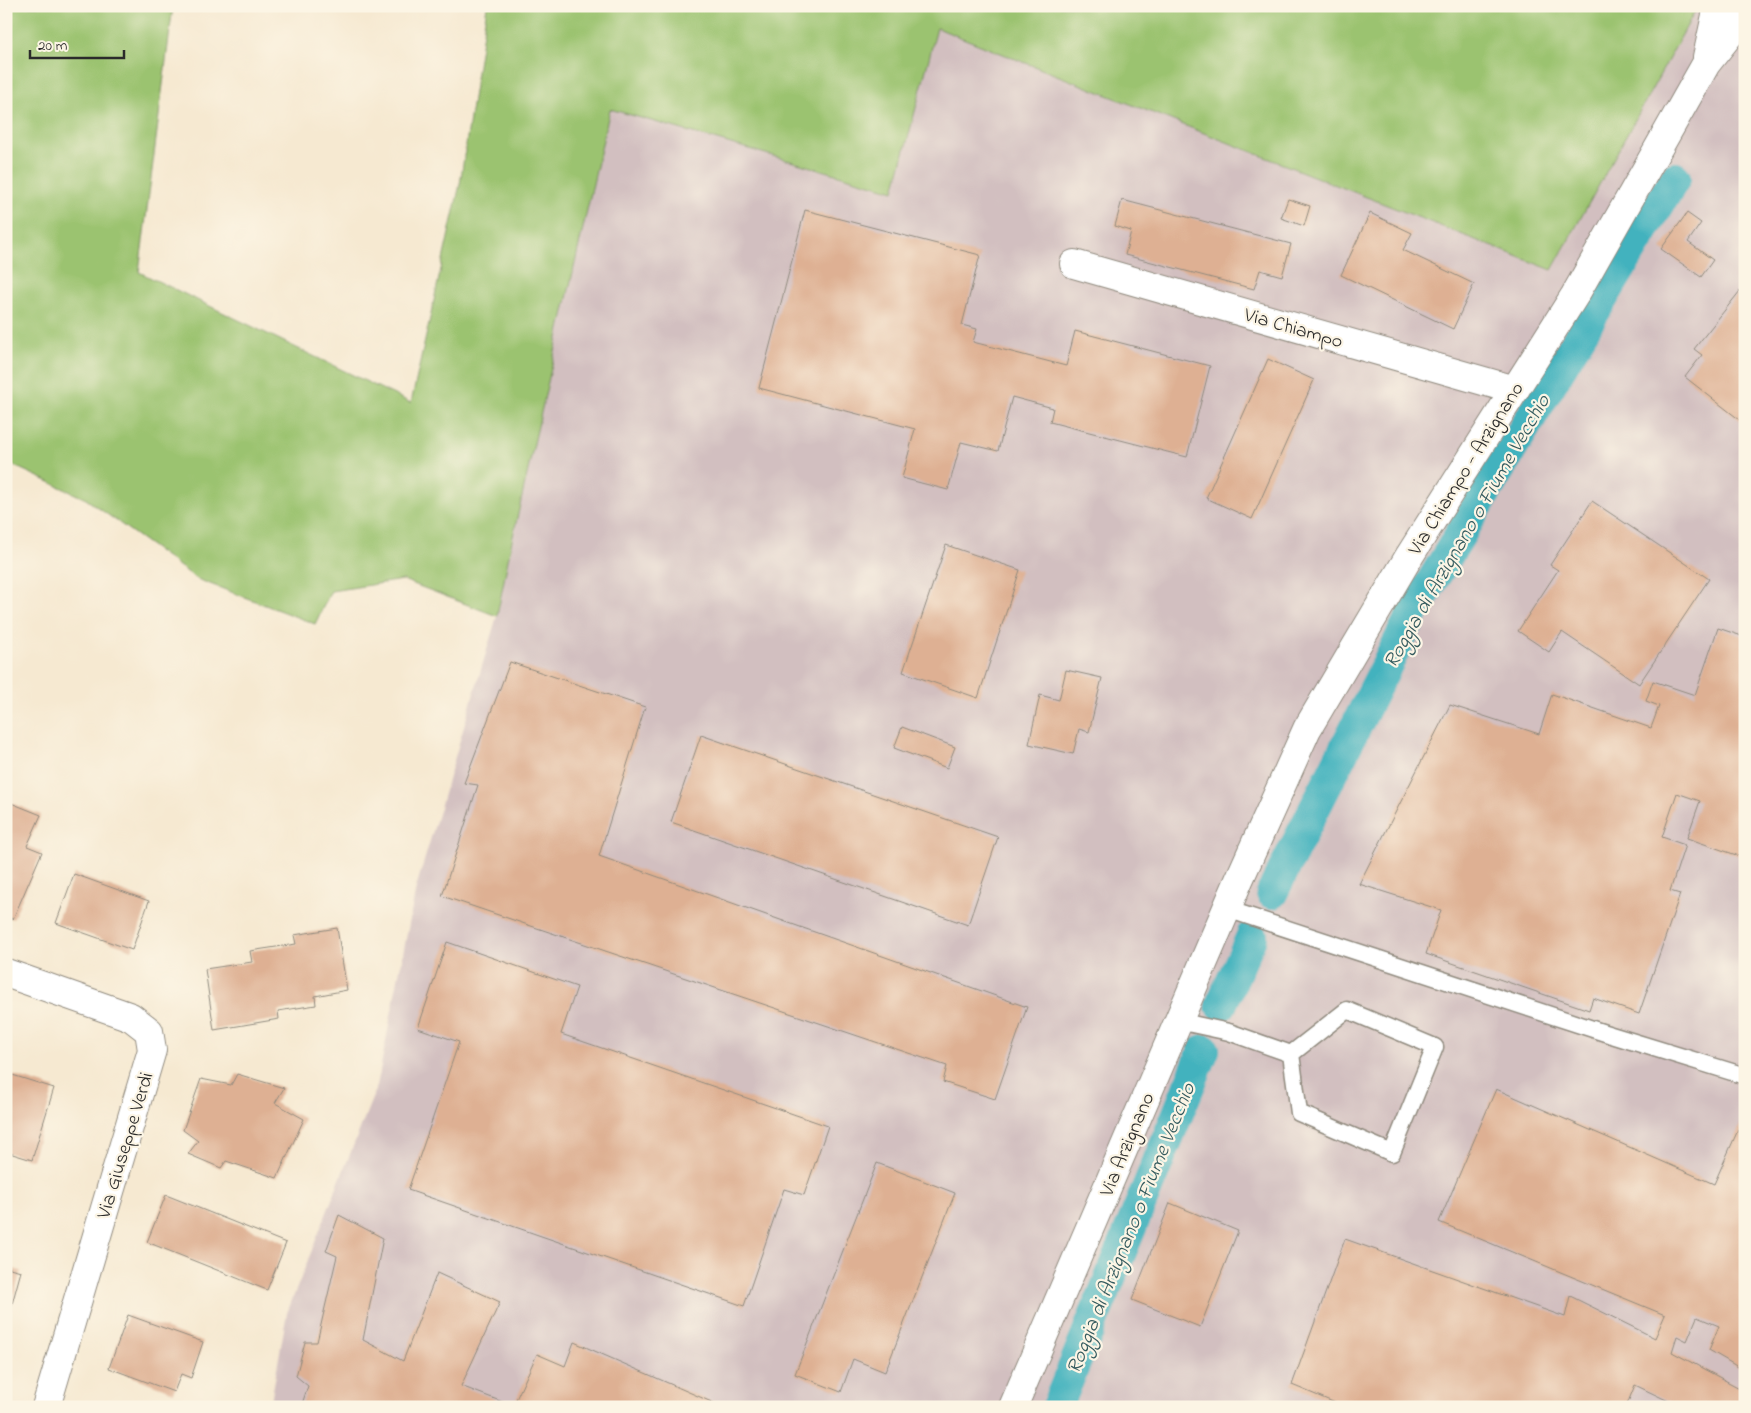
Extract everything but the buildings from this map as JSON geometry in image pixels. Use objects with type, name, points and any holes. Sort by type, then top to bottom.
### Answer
[{"type":"main road","points":[[1706,64],[1718,6]]},
{"type":"main road","points":[[1706,64],[1745,15]]},
{"type":"main road","name":"Via Chiampo - Arzignano","points":[[1239,880],[1307,729],[1410,555],[1575,295],[1706,64]]},
{"type":"main road","name":"Via Chiampo","points":[[1074,264],[1514,390]]},
{"type":"main road","name":"Via Arzignano","points":[[1013,1407],[1239,880]]},
{"type":"main road","name":"Via Giuseppe Verdi","points":[[6,973],[131,1017],[149,1031],[152,1050],[46,1407]]},
{"type":"lane","points":[[1227,909],[1605,1033],[1745,1076]]},
{"type":"lane","points":[[1347,1010],[1436,1047],[1392,1152],[1299,1113],[1291,1054],[1347,1010]]},
{"type":"lane","points":[[1178,1021],[1229,1032],[1291,1054]]},
{"type":"shaded area","points":[[1698,6],[1745,6],[1745,1407],[270,1407],[287,1313],[377,1086],[416,888],[497,616],[511,545],[610,108],[894,190],[937,28],[1552,270]]},
{"type":"green space","points":[[6,6],[173,6],[139,272],[411,403],[460,184],[487,6],[1698,6],[1552,270],[937,28],[894,191],[610,109],[511,545],[497,616],[403,580],[331,591],[315,624],[197,579],[86,499],[6,462]]},
{"type":"waterway","name":"Roggia di Arzignano o Fiume Vecchio","points":[[1272,893],[1414,611],[1675,178]]},
{"type":"waterway","name":"Roggia di Arzignano o Fiume Vecchio","points":[[1221,1005],[1252,936]]},
{"type":"waterway","name":"Roggia di Arzignano o Fiume Vecchio","points":[[1057,1407],[1204,1050]]}]
